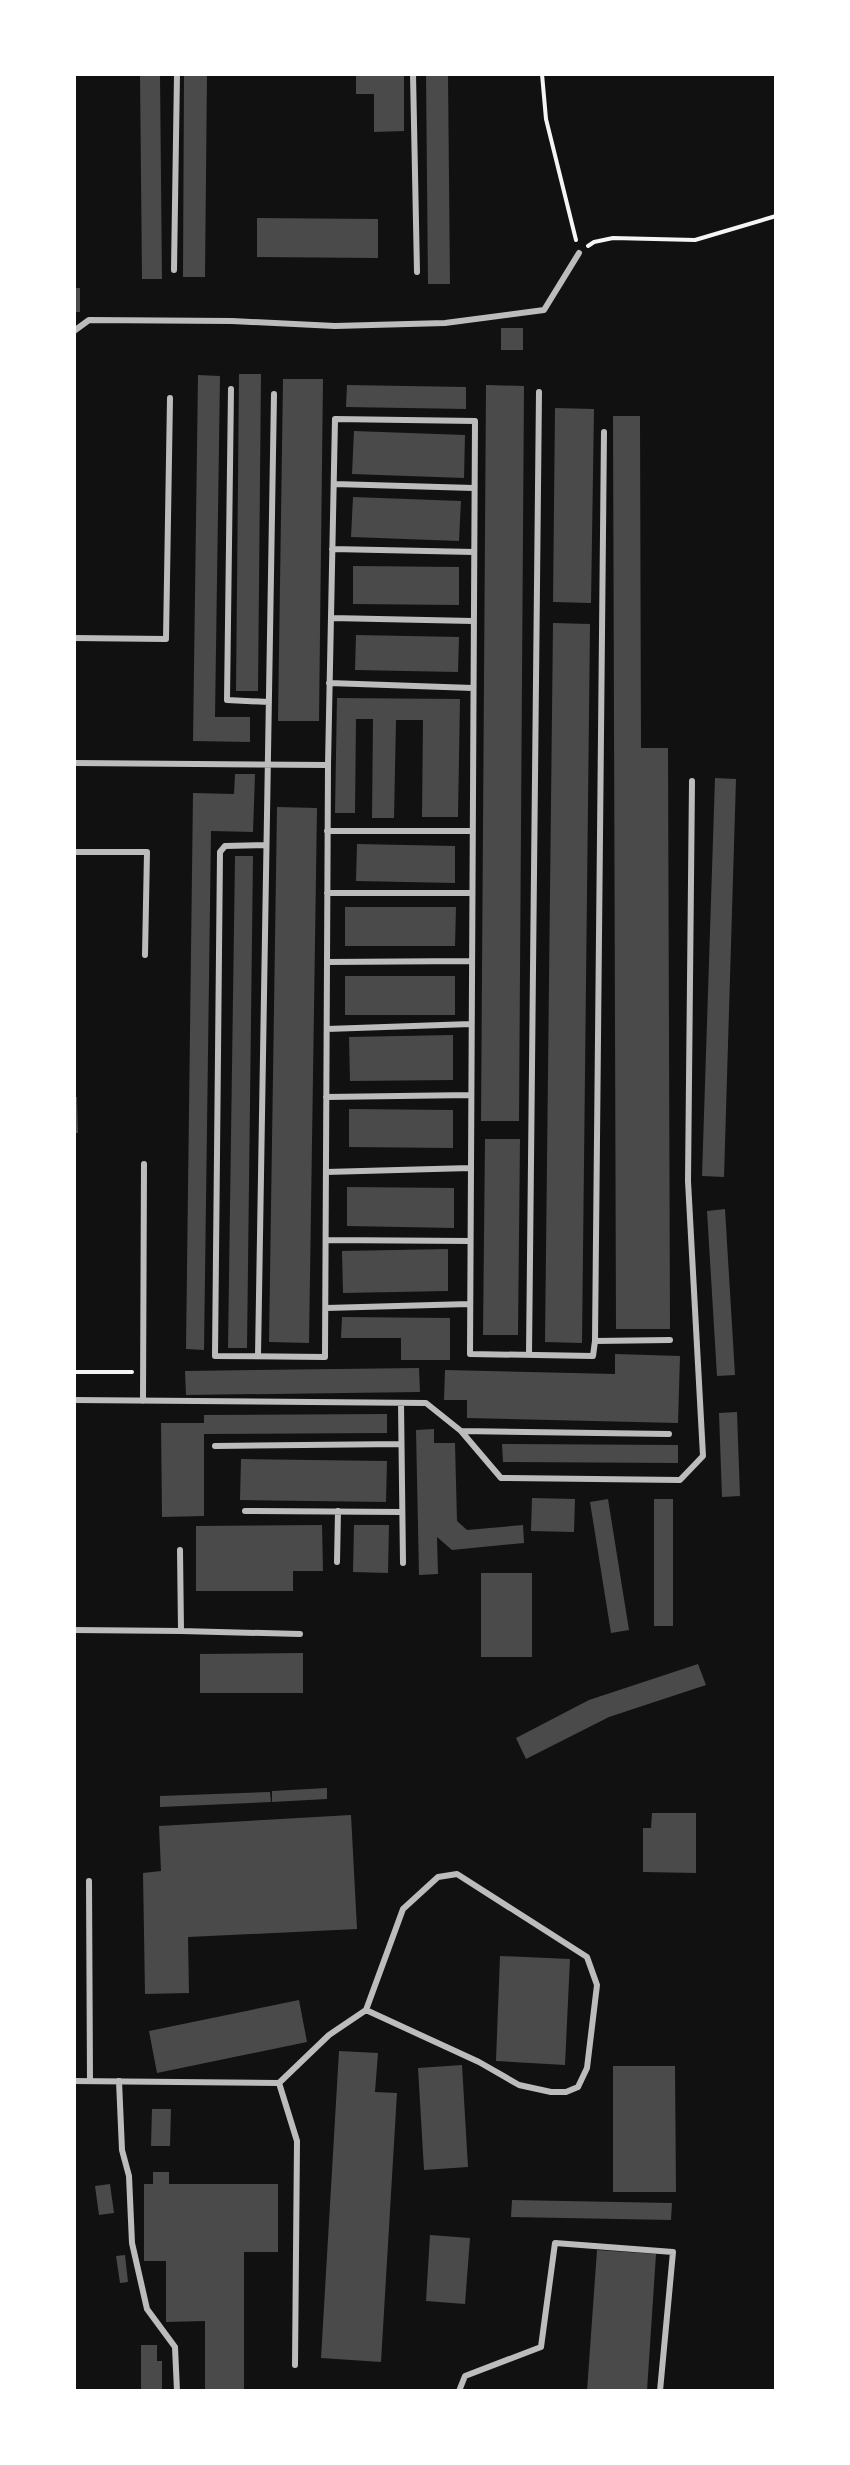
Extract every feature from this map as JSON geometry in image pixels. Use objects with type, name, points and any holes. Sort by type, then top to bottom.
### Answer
[{"type":"lane","points":[[174,270],[177,74]]},
{"type":"lane","points":[[413,74],[417,272]]},
{"type":"lane","points":[[74,331],[89,320],[232,321],[335,326],[445,323],[544,310],[579,253]]},
{"type":"lane","points":[[231,389],[227,700],[269,702]]},
{"type":"lane","points":[[529,1355],[539,392]]},
{"type":"lane","points":[[258,1356],[274,394]]},
{"type":"lane","points":[[74,638],[166,639],[170,398]]},
{"type":"lane","points":[[265,845],[225,846],[220,852],[215,1356],[325,1357],[327,831],[335,419],[475,421],[470,1354],[593,1356],[604,432]]},
{"type":"lane","points":[[334,484],[474,488]]},
{"type":"lane","points":[[332,549],[474,552]]},
{"type":"lane","points":[[331,618],[473,621]]},
{"type":"lane","points":[[329,683],[473,688]]},
{"type":"lane","points":[[74,763],[328,765]]},
{"type":"lane","points":[[74,1400],[426,1403],[461,1431],[501,1478],[680,1480],[703,1456],[688,1181],[692,781]]},
{"type":"lane","points":[[327,831],[472,831]]},
{"type":"lane","points":[[74,852],[147,852],[145,955]]},
{"type":"lane","points":[[327,893],[472,893]]},
{"type":"lane","points":[[327,962],[471,961]]},
{"type":"lane","points":[[327,1029],[471,1024]]},
{"type":"lane","points":[[326,1097],[471,1095]]},
{"type":"lane","points":[[143,1401],[144,1164]]},
{"type":"lane","points":[[326,1172],[470,1168]]},
{"type":"lane","points":[[326,1240],[470,1241]]},
{"type":"lane","points":[[326,1308],[469,1304]]},
{"type":"lane","points":[[595,1341],[670,1340]]},
{"type":"lane","points":[[401,1403],[403,1563]]},
{"type":"lane","points":[[461,1431],[669,1434]]},
{"type":"lane","points":[[215,1446],[401,1444]]},
{"type":"lane","points":[[245,1511],[402,1512]]},
{"type":"lane","points":[[337,1562],[338,1511]]},
{"type":"lane","points":[[180,1550],[181,1631]]},
{"type":"lane","points":[[74,1630],[300,1634]]},
{"type":"lane","points":[[74,2081],[279,2083],[329,2035],[366,2010],[403,1909],[438,1877],[457,1874],[587,1957],[597,1985],[587,2068],[578,2087],[566,2092],[519,2085],[479,2062],[366,2010]]},
{"type":"lane","points":[[89,1881],[90,2081]]},
{"type":"lane","points":[[119,2081],[122,2150],[129,2176],[132,2243],[147,2309],[175,2347],[177,2391]]},
{"type":"lane","points":[[279,2083],[297,2141],[295,2365]]},
{"type":"lane","points":[[459,2391],[465,2376],[541,2347],[555,2243],[673,2252],[660,2391]]},
{"type":"path","points":[[542,74],[546,119],[579,253],[594,242],[613,238],[695,240],[776,216]]},
{"type":"path","points":[[74,1372],[143,1372]]},
{"type":"building","points":[[140,74],[160,74],[162,279],[142,279]]},
{"type":"building","points":[[184,74],[207,74],[205,277],[183,277]]},
{"type":"building","points":[[356,74],[404,74],[404,131],[374,132],[374,94],[356,94]]},
{"type":"building","points":[[426,74],[448,74],[450,284],[428,284]]},
{"type":"building","points":[[257,218],[378,219],[378,258],[257,257]]},
{"type":"building","points":[[74,288],[80,288],[80,312],[74,312]]},
{"type":"building","points":[[501,328],[523,328],[523,350],[501,350]]},
{"type":"building","points":[[239,374],[261,374],[258,691],[236,691]]},
{"type":"building","points":[[198,375],[220,376],[215,717],[250,717],[250,742],[193,741]]},
{"type":"building","points":[[283,379],[323,379],[319,721],[278,721]]},
{"type":"building","points":[[347,385],[466,387],[466,409],[346,407]]},
{"type":"building","points":[[486,385],[524,386],[519,1121],[481,1121]]},
{"type":"building","points":[[555,408],[594,409],[591,603],[553,602]]},
{"type":"building","points":[[613,416],[640,416],[641,748],[668,748],[670,1329],[616,1329]]},
{"type":"building","points":[[354,431],[465,435],[464,478],[352,474]]},
{"type":"building","points":[[353,497],[461,501],[459,541],[351,537]]},
{"type":"building","points":[[353,566],[459,567],[459,605],[353,604]]},
{"type":"building","points":[[553,623],[590,624],[582,1343],[545,1342]]},
{"type":"building","points":[[356,635],[459,637],[458,672],[355,670]]},
{"type":"building","points":[[337,698],[460,699],[458,817],[422,817],[423,720],[396,720],[394,818],[372,818],[373,719],[356,719],[355,813],[335,813]]},
{"type":"building","points":[[235,774],[255,774],[253,832],[211,831],[204,1350],[186,1349],[193,793],[234,794]]},
{"type":"building","points":[[715,778],[736,779],[724,1177],[702,1176]]},
{"type":"building","points":[[277,807],[317,808],[309,1343],[269,1342]]},
{"type":"building","points":[[357,844],[455,846],[455,883],[356,881]]},
{"type":"building","points":[[235,856],[253,856],[247,1348],[228,1348]]},
{"type":"building","points":[[345,907],[456,907],[455,946],[345,946]]},
{"type":"building","points":[[345,976],[455,976],[455,1015],[345,1015]]},
{"type":"building","points":[[453,1035],[453,1080],[350,1081],[349,1037]]},
{"type":"building","points":[[74,1097],[77,1097],[78,1133],[74,1133]]},
{"type":"building","points":[[349,1109],[453,1110],[453,1148],[349,1147]]},
{"type":"building","points":[[485,1139],[520,1139],[518,1335],[483,1335]]},
{"type":"building","points":[[347,1187],[454,1188],[454,1228],[347,1226]]},
{"type":"building","points":[[725,1209],[735,1375],[717,1376],[707,1211]]},
{"type":"building","points":[[448,1249],[448,1291],[343,1293],[342,1251]]},
{"type":"building","points":[[342,1317],[450,1318],[450,1360],[401,1360],[401,1338],[341,1338]]},
{"type":"building","points":[[615,1354],[680,1356],[678,1423],[467,1418],[467,1400],[444,1400],[445,1370],[615,1374]]},
{"type":"building","points":[[419,1368],[420,1392],[186,1395],[185,1371]]},
{"type":"building","points":[[737,1412],[740,1496],[722,1497],[719,1413]]},
{"type":"building","points":[[387,1414],[387,1433],[204,1434],[204,1516],[162,1517],[161,1423],[204,1423],[204,1415]]},
{"type":"building","points":[[434,1429],[434,1443],[455,1443],[457,1521],[467,1530],[523,1525],[524,1543],[452,1550],[437,1537],[438,1574],[419,1575],[416,1430]]},
{"type":"building","points":[[502,1444],[678,1445],[678,1463],[503,1462]]},
{"type":"building","points":[[241,1459],[387,1461],[386,1502],[240,1500]]},
{"type":"building","points":[[532,1498],[575,1499],[574,1532],[531,1531]]},
{"type":"building","points":[[608,1499],[629,1630],[611,1633],[590,1502]]},
{"type":"building","points":[[654,1499],[673,1499],[673,1626],[654,1626]]},
{"type":"building","points":[[322,1525],[323,1571],[293,1571],[293,1591],[196,1591],[196,1526]]},
{"type":"building","points":[[354,1525],[389,1525],[388,1573],[353,1572]]},
{"type":"building","points":[[481,1573],[532,1573],[532,1657],[481,1657]]},
{"type":"building","points":[[303,1653],[303,1693],[200,1693],[200,1654]]},
{"type":"building","points":[[698,1664],[706,1685],[609,1717],[526,1759],[516,1738],[589,1700]]},
{"type":"building","points":[[327,1788],[327,1799],[272,1802],[272,1791]]},
{"type":"building","points":[[270,1792],[271,1802],[160,1807],[160,1796]]},
{"type":"building","points":[[652,1813],[696,1813],[696,1873],[643,1872],[643,1828],[651,1828]]},
{"type":"building","points":[[351,1815],[357,1929],[188,1937],[189,1993],[145,1994],[143,1873],[161,1871],[159,1826]]},
{"type":"building","points":[[500,1956],[570,1959],[565,2065],[496,2061]]},
{"type":"building","points":[[299,2000],[307,2042],[157,2073],[149,2031]]},
{"type":"building","points":[[339,2051],[378,2053],[375,2092],[397,2093],[381,2362],[321,2358]]},
{"type":"building","points":[[462,2065],[468,2167],[424,2170],[418,2068]]},
{"type":"building","points":[[613,2066],[675,2066],[676,2192],[613,2192]]},
{"type":"building","points":[[152,2109],[171,2109],[170,2146],[151,2146]]},
{"type":"building","points":[[153,2172],[169,2172],[169,2184],[278,2184],[278,2252],[244,2252],[244,2391],[205,2391],[205,2321],[166,2322],[166,2261],[144,2261],[144,2184],[153,2184]]},
{"type":"building","points":[[110,2184],[114,2213],[99,2215],[95,2186]]},
{"type":"building","points":[[512,2200],[672,2203],[671,2220],[511,2217]]},
{"type":"building","points":[[430,2235],[470,2238],[465,2304],[426,2301]]},
{"type":"building","points":[[597,2250],[656,2254],[647,2391],[587,2391]]},
{"type":"building","points":[[125,2255],[128,2282],[120,2283],[116,2256]]},
{"type":"building","points":[[141,2345],[157,2345],[157,2361],[162,2361],[162,2391],[141,2391]]}]
